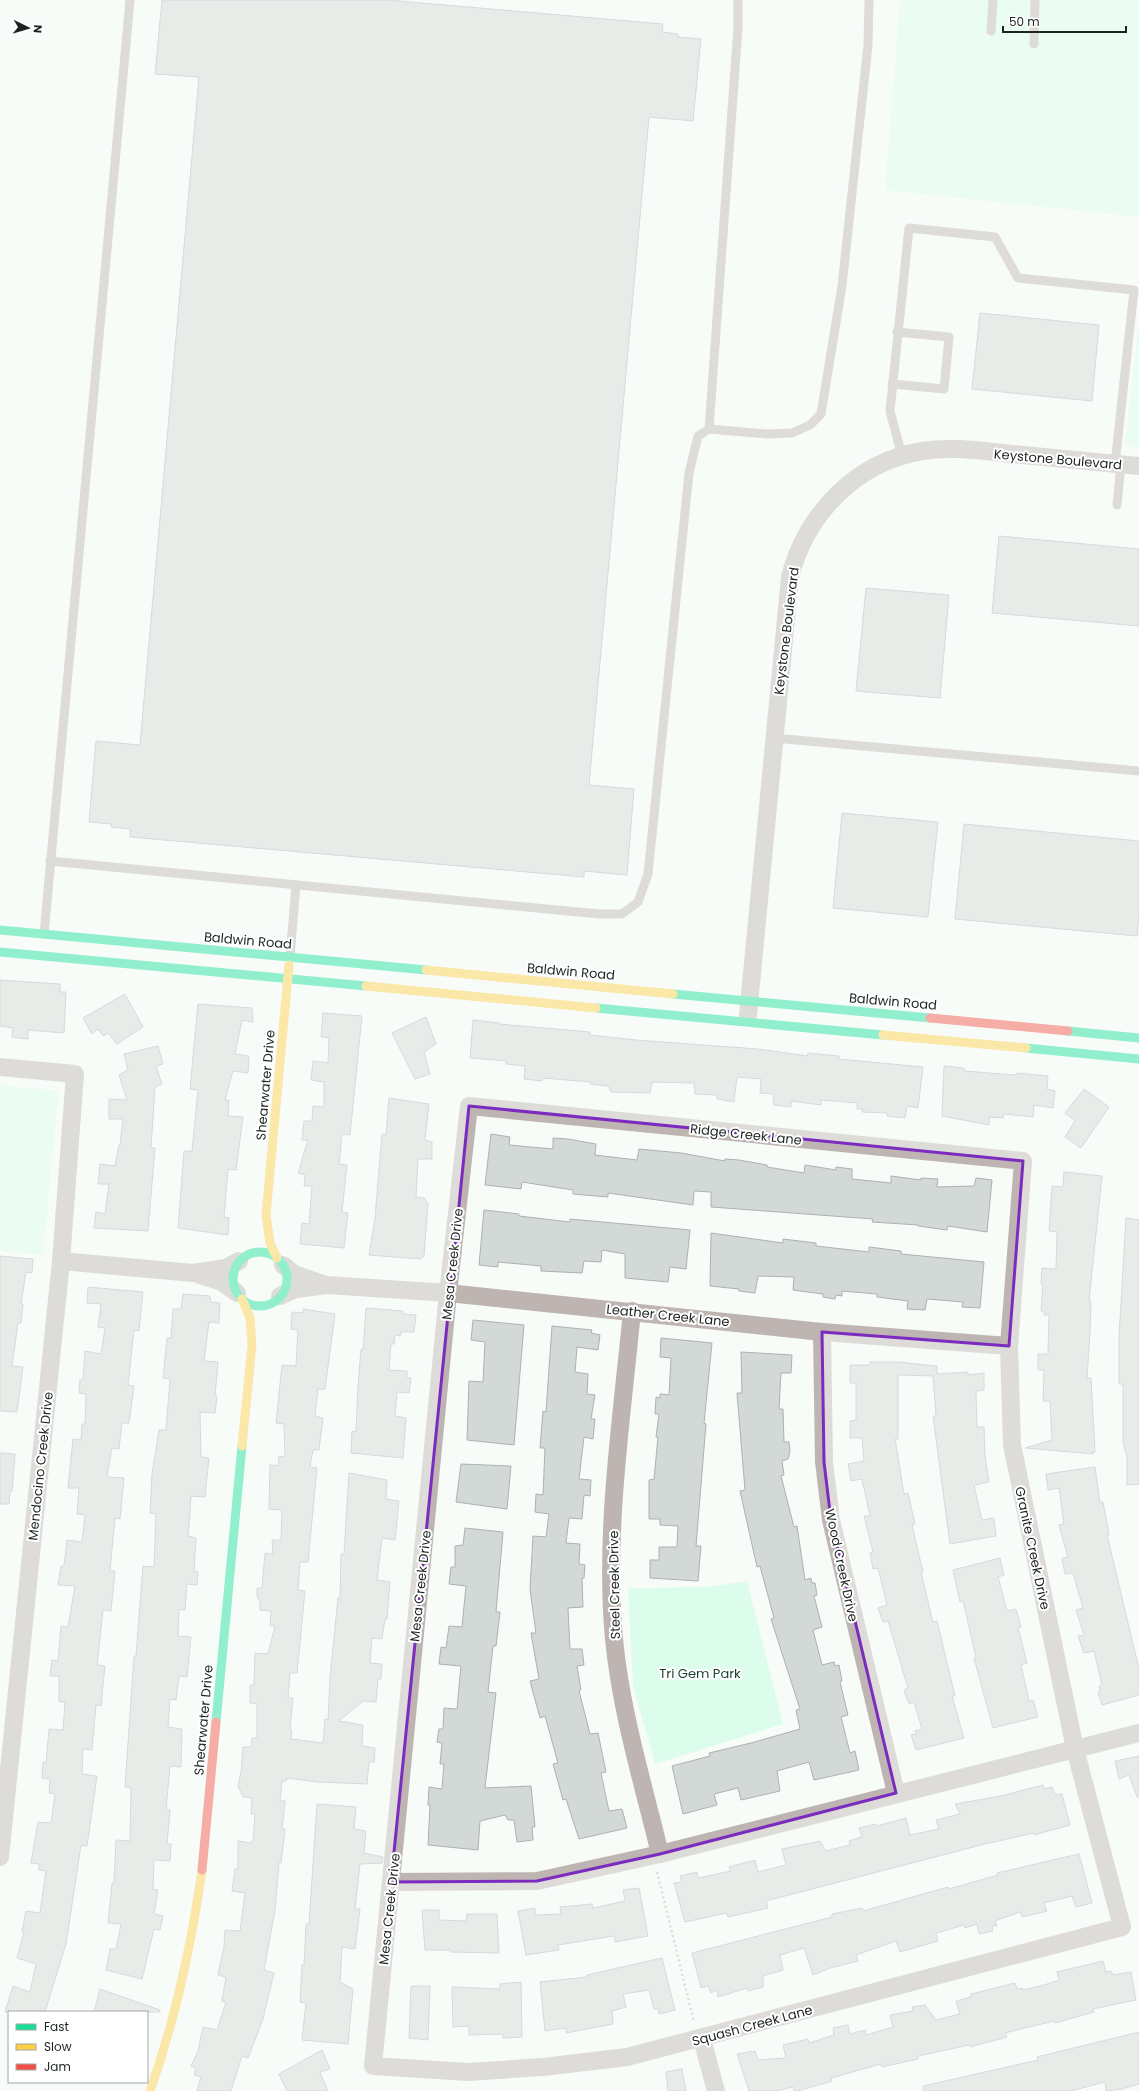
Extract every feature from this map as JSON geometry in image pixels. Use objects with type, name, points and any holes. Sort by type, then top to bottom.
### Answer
[{"type":"main road","name":"Baldwin Road","points":[[0,930],[1139,1038]]},
{"type":"main road","points":[[0,952],[1139,1059]]},
{"type":"main road","name":"Shearwater Drive","points":[[280,1262],[270,1243],[266,1215],[290,957]]},
{"type":"main road","name":"Shearwater Drive","points":[[243,1259],[257,1240],[266,1215]]},
{"type":"main road","points":[[266,1313],[277,1299],[287,1281],[280,1262],[270,1254],[262,1252],[243,1259],[233,1277],[240,1296],[258,1306],[277,1299]]},
{"type":"main road","name":"Shearwater Drive","points":[[150,2091],[160,2065],[178,2006],[199,1900],[252,1345],[250,1318],[240,1296]]},
{"type":"main road","name":"Shearwater Drive","points":[[252,1345],[261,1324]]},
{"type":"street","name":"Keystone Boulevard","points":[[747,1022],[790,578],[800,544],[818,515],[842,490],[870,470],[902,456],[922,451],[962,450],[1139,466]]},
{"type":"street","name":"Mendocino Creek Drive","points":[[0,1067],[75,1074],[61,1261],[0,1857]]},
{"type":"street","name":"Ridge Creek Lane","points":[[469,1106],[1023,1161]]},
{"type":"street","name":"Mesa Creek Drive","points":[[373,2066],[448,1293],[469,1106]]},
{"type":"street","name":"Granite Creek Drive","points":[[1023,1161],[1009,1346],[1012,1445],[1075,1749],[1122,1927]]},
{"type":"street","points":[[193,1273],[226,1268],[243,1259]]},
{"type":"street","points":[[61,1261],[193,1273],[222,1282],[240,1296]]},
{"type":"street","name":"Leather Creek Lane","points":[[280,1262],[294,1274],[327,1285]]},
{"type":"street","name":"Leather Creek Lane","points":[[277,1299],[296,1289],[327,1285],[448,1293],[822,1332],[1009,1346]]},
{"type":"street","name":"Steel Creek Drive","points":[[632,1311],[612,1540],[614,1638],[621,1693],[660,1854]]},
{"type":"street","name":"Wood Creek Drive","points":[[822,1332],[824,1462],[831,1520],[896,1793]]},
{"type":"street","points":[[391,1882],[537,1881],[660,1854],[896,1793],[1139,1733]]},
{"type":"street","name":"Squash Creek Lane","points":[[373,2066],[468,2072],[543,2067],[627,2057],[1122,1927]]},
{"type":"street","points":[[702,2038],[716,2091]]},
{"type":"lane","points":[[44,934],[130,0]]},
{"type":"lane","points":[[709,429],[738,35],[738,0]]},
{"type":"lane","points":[[50,861],[599,914],[622,914],[638,902],[648,874],[689,472],[698,436],[709,429],[767,434],[792,433],[810,425],[821,414],[843,278],[868,46],[869,0]]},
{"type":"lane","points":[[991,31],[993,0]]},
{"type":"lane","points":[[1034,44],[1035,0]]},
{"type":"lane","points":[[902,456],[890,411],[908,228],[995,237],[1018,278],[1134,290],[1118,464],[1117,505]]},
{"type":"lane","points":[[892,384],[944,389],[949,337],[898,332]]},
{"type":"lane","points":[[774,738],[1139,771]]},
{"type":"lane","points":[[290,957],[296,885]]},
{"type":"path","points":[[660,1854],[657,1875],[696,2028],[702,2038]]},
{"type":"highlighted area","points":[[469,1106],[1023,1161],[1009,1346],[822,1332],[824,1462],[831,1520],[896,1793],[660,1854],[537,1881],[391,1882]]},
{"type":"green space","points":[[900,0],[1139,0],[1139,217],[885,190]]},
{"type":"green space","points":[[1139,321],[1139,447],[1125,446]]},
{"type":"green space","points":[[0,1085],[59,1091],[43,1255],[0,1251]]},
{"type":"green space","name":"Tri Gem Park","points":[[747,1581],[783,1724],[655,1764],[633,1686],[628,1588],[709,1587]]},
{"type":"building","points":[[162,0],[388,0],[663,24],[662,32],[678,34],[678,37],[701,39],[693,121],[649,117],[589,785],[634,789],[627,875],[584,871],[584,877],[130,837],[130,829],[111,827],[111,824],[89,822],[96,741],[140,745],[199,77],[155,74]]},
{"type":"building","points":[[980,313],[1099,325],[1092,401],[972,389]]},
{"type":"building","points":[[999,536],[1139,549],[1139,626],[992,613]]},
{"type":"building","points":[[866,588],[949,595],[940,698],[856,691]]},
{"type":"building","points":[[842,813],[938,822],[928,917],[833,908]]},
{"type":"building","points":[[964,824],[1139,841],[1139,916],[1137,936],[955,919]]},
{"type":"building","points":[[0,980],[60,984],[60,992],[66,992],[64,1033],[28,1030],[28,1039],[12,1037],[13,1028],[0,1026]]},
{"type":"building","points":[[125,994],[143,1027],[117,1044],[108,1033],[103,1036],[98,1029],[92,1034],[83,1018]]},
{"type":"building","points":[[198,1004],[252,1008],[253,1022],[242,1020],[235,1054],[249,1056],[248,1073],[233,1071],[225,1100],[229,1100],[228,1116],[243,1117],[236,1170],[228,1169],[224,1217],[229,1218],[228,1235],[178,1228],[184,1151],[192,1151],[198,1090],[190,1089]]},
{"type":"building","points":[[323,1013],[362,1016],[350,1135],[342,1134],[339,1164],[347,1165],[342,1212],[348,1213],[344,1248],[300,1244],[302,1223],[309,1224],[312,1186],[304,1186],[305,1175],[298,1173],[308,1140],[302,1140],[304,1121],[312,1121],[313,1106],[324,1107],[324,1082],[311,1080],[313,1061],[328,1063],[329,1038],[321,1037]]},
{"type":"building","points":[[426,1017],[436,1044],[424,1052],[430,1074],[415,1079],[392,1033]]},
{"type":"building","points":[[473,1020],[499,1024],[590,1032],[590,1035],[636,1040],[758,1049],[807,1056],[808,1053],[839,1056],[839,1059],[923,1067],[918,1108],[907,1106],[905,1118],[887,1116],[887,1113],[862,1112],[863,1109],[857,1109],[857,1103],[821,1100],[821,1105],[791,1101],[791,1107],[774,1105],[773,1094],[760,1093],[761,1079],[737,1077],[734,1102],[717,1099],[717,1095],[695,1094],[694,1083],[652,1082],[650,1093],[611,1092],[608,1086],[590,1084],[591,1082],[542,1078],[542,1081],[524,1079],[525,1066],[506,1064],[506,1061],[470,1058]]},
{"type":"building","points":[[158,1046],[163,1064],[156,1066],[162,1084],[155,1087],[151,1148],[155,1148],[148,1231],[94,1228],[96,1212],[105,1214],[109,1184],[98,1184],[100,1164],[115,1166],[120,1145],[123,1119],[109,1119],[109,1099],[127,1100],[119,1075],[128,1070],[124,1054]]},
{"type":"building","points":[[944,1066],[964,1068],[964,1071],[1048,1076],[1047,1089],[1055,1091],[1053,1108],[1034,1105],[1033,1117],[1004,1114],[1003,1118],[989,1117],[989,1125],[942,1116]]},
{"type":"building","points":[[1084,1089],[1109,1107],[1081,1148],[1065,1137],[1075,1121],[1065,1113]]},
{"type":"building","points":[[389,1098],[429,1104],[425,1140],[432,1142],[432,1159],[418,1159],[416,1197],[424,1198],[428,1203],[424,1256],[420,1259],[369,1255],[375,1218],[382,1134],[386,1135]]},
{"type":"building","points":[[491,1134],[510,1137],[509,1145],[553,1149],[553,1138],[568,1139],[596,1144],[595,1155],[637,1160],[639,1149],[681,1153],[725,1161],[725,1159],[739,1160],[767,1165],[767,1167],[804,1173],[805,1165],[836,1170],[836,1167],[852,1169],[852,1179],[891,1183],[891,1176],[921,1180],[921,1178],[938,1179],[937,1187],[974,1186],[976,1178],[992,1180],[987,1232],[948,1226],[947,1230],[918,1225],[872,1222],[873,1219],[711,1207],[711,1192],[694,1191],[693,1205],[608,1193],[608,1197],[573,1194],[573,1190],[522,1182],[521,1189],[485,1185]]},
{"type":"building","points":[[1064,1172],[1102,1176],[1089,1301],[1091,1301],[1087,1378],[1091,1378],[1095,1452],[1092,1452],[1093,1454],[1025,1448],[1052,1440],[1050,1401],[1043,1401],[1044,1370],[1038,1370],[1038,1354],[1048,1354],[1049,1315],[1044,1315],[1044,1311],[1041,1311],[1043,1284],[1041,1284],[1042,1268],[1056,1269],[1057,1232],[1049,1231],[1052,1186],[1063,1187]]},
{"type":"building","points":[[484,1210],[570,1222],[570,1219],[690,1230],[686,1269],[670,1267],[668,1282],[625,1278],[625,1254],[602,1250],[601,1262],[584,1261],[582,1273],[541,1271],[541,1266],[498,1262],[498,1267],[479,1265]]},
{"type":"building","points":[[1126,1218],[1139,1220],[1139,1484],[1127,1485],[1127,1457],[1123,1443],[1123,1384],[1119,1384],[1119,1337]]},
{"type":"building","points":[[711,1233],[783,1243],[783,1239],[816,1243],[816,1246],[869,1252],[869,1247],[901,1251],[901,1254],[984,1262],[980,1308],[962,1307],[963,1302],[927,1299],[925,1310],[907,1309],[908,1301],[877,1297],[877,1294],[842,1291],[842,1296],[836,1295],[835,1299],[823,1297],[823,1294],[793,1290],[794,1277],[758,1276],[755,1293],[739,1291],[739,1289],[710,1286]]},
{"type":"building","points":[[0,1256],[33,1259],[32,1273],[26,1272],[21,1304],[23,1304],[21,1323],[18,1323],[12,1366],[23,1367],[17,1412],[0,1411]]},
{"type":"building","points":[[88,1287],[143,1292],[139,1331],[134,1330],[128,1385],[134,1386],[129,1423],[122,1423],[119,1449],[112,1448],[107,1477],[124,1478],[120,1519],[115,1518],[110,1571],[115,1571],[111,1611],[103,1610],[97,1665],[105,1666],[101,1706],[96,1705],[92,1750],[83,1749],[82,1774],[97,1776],[87,1846],[81,1845],[66,1944],[45,2011],[5,2012],[13,1986],[30,1992],[36,1964],[17,1958],[24,1932],[22,1932],[26,1911],[40,1913],[46,1871],[39,1870],[39,1864],[31,1863],[38,1822],[51,1823],[55,1794],[49,1793],[50,1779],[42,1778],[43,1762],[46,1763],[49,1729],[63,1730],[65,1702],[59,1702],[59,1676],[50,1676],[52,1660],[58,1661],[61,1626],[68,1627],[75,1586],[58,1585],[61,1566],[64,1566],[67,1540],[82,1542],[85,1515],[77,1514],[79,1488],[68,1488],[73,1439],[81,1440],[82,1424],[85,1424],[86,1394],[79,1393],[80,1380],[83,1380],[85,1351],[101,1354],[105,1328],[98,1327],[101,1304],[87,1303]]},
{"type":"building","points":[[183,1294],[210,1296],[211,1302],[220,1303],[219,1323],[209,1322],[204,1361],[218,1362],[215,1396],[217,1396],[215,1413],[200,1412],[201,1457],[209,1458],[205,1497],[191,1496],[188,1536],[196,1538],[194,1571],[198,1572],[197,1585],[187,1584],[185,1610],[179,1609],[178,1636],[191,1637],[187,1677],[179,1676],[176,1700],[170,1699],[168,1727],[182,1729],[181,1767],[170,1766],[166,1809],[170,1810],[167,1844],[171,1844],[170,1861],[154,1860],[153,1889],[158,1890],[154,1914],[163,1916],[160,1930],[154,1929],[142,1979],[106,1970],[110,1949],[116,1949],[121,1924],[108,1923],[112,1883],[114,1883],[116,1840],[130,1841],[131,1788],[125,1787],[134,1656],[136,1656],[143,1566],[154,1567],[156,1514],[150,1513],[152,1474],[159,1430],[166,1430],[170,1379],[163,1378],[167,1338],[171,1338],[173,1309],[181,1309]]},
{"type":"building","points":[[366,1308],[403,1311],[403,1314],[416,1315],[414,1332],[401,1332],[400,1336],[395,1335],[394,1344],[391,1344],[389,1370],[407,1371],[407,1377],[411,1378],[409,1393],[397,1392],[395,1416],[406,1418],[403,1458],[351,1453],[352,1431],[356,1432],[358,1386],[361,1349],[363,1350]]},
{"type":"building","points":[[303,1309],[335,1314],[325,1389],[318,1389],[315,1416],[323,1418],[319,1450],[313,1450],[310,1467],[317,1468],[308,1562],[300,1562],[298,1590],[305,1591],[297,1673],[290,1673],[288,1698],[293,1698],[290,1729],[292,1730],[291,1739],[323,1743],[325,1719],[328,1720],[330,1677],[338,1598],[340,1598],[341,1554],[344,1554],[349,1473],[387,1480],[386,1499],[399,1501],[395,1540],[382,1538],[377,1580],[390,1582],[387,1619],[385,1619],[382,1639],[372,1638],[370,1663],[382,1664],[381,1679],[378,1679],[376,1702],[363,1701],[339,1721],[363,1725],[362,1746],[375,1748],[374,1762],[369,1762],[367,1784],[318,1782],[287,1778],[286,1781],[282,1781],[280,1801],[285,1801],[282,1829],[285,1829],[281,1863],[279,1862],[275,1910],[264,1970],[274,1973],[263,2019],[248,2058],[242,2056],[231,2091],[197,2091],[201,2077],[194,2075],[196,2068],[191,2066],[198,2051],[203,2027],[217,2030],[226,2002],[222,2001],[226,1977],[218,1975],[224,1947],[225,1930],[240,1931],[245,1893],[232,1891],[235,1869],[238,1869],[238,1841],[251,1843],[253,1840],[255,1814],[251,1814],[252,1798],[243,1797],[238,1786],[243,1747],[251,1747],[252,1738],[257,1738],[257,1704],[250,1703],[250,1685],[254,1685],[255,1653],[268,1654],[275,1626],[270,1626],[271,1611],[260,1610],[257,1588],[262,1588],[265,1553],[273,1554],[272,1540],[281,1540],[282,1510],[269,1509],[270,1465],[278,1466],[279,1456],[285,1457],[284,1424],[276,1423],[282,1365],[296,1366],[298,1330],[291,1329],[292,1312],[303,1313]]},
{"type":"building","points":[[473,1320],[524,1325],[514,1445],[467,1440],[469,1381],[483,1382],[485,1342],[471,1340]]},
{"type":"building","points":[[552,1326],[592,1330],[591,1333],[600,1335],[598,1350],[577,1347],[575,1372],[588,1374],[587,1394],[595,1395],[591,1419],[595,1419],[593,1439],[584,1437],[579,1479],[591,1480],[590,1496],[584,1495],[582,1519],[569,1518],[566,1543],[580,1544],[579,1564],[585,1565],[584,1578],[582,1578],[583,1607],[568,1608],[570,1649],[582,1649],[584,1665],[577,1666],[581,1690],[579,1691],[590,1734],[598,1733],[606,1772],[601,1773],[609,1811],[622,1809],[627,1828],[579,1839],[566,1799],[563,1800],[553,1764],[558,1763],[545,1716],[540,1718],[530,1681],[539,1679],[531,1633],[536,1633],[530,1589],[533,1536],[546,1537],[549,1514],[535,1512],[536,1494],[543,1495],[545,1448],[540,1448],[543,1411],[546,1412]]},
{"type":"building","points":[[661,1338],[712,1343],[704,1423],[706,1424],[696,1546],[701,1546],[698,1581],[650,1578],[650,1560],[659,1560],[659,1547],[677,1547],[678,1526],[660,1525],[660,1519],[649,1519],[649,1480],[654,1479],[658,1437],[656,1437],[659,1414],[655,1414],[656,1397],[660,1398],[660,1394],[669,1395],[671,1358],[660,1357]]},
{"type":"building","points":[[741,1352],[792,1355],[791,1373],[781,1373],[779,1409],[783,1409],[784,1442],[789,1442],[790,1451],[788,1459],[782,1461],[784,1475],[781,1476],[794,1527],[797,1526],[805,1580],[811,1578],[812,1583],[815,1583],[817,1595],[814,1596],[822,1627],[813,1630],[822,1665],[834,1662],[835,1666],[839,1665],[842,1681],[840,1682],[848,1715],[841,1717],[850,1753],[855,1751],[859,1770],[814,1780],[809,1762],[777,1771],[780,1791],[741,1800],[738,1788],[714,1794],[717,1805],[683,1814],[672,1766],[710,1756],[709,1753],[800,1729],[796,1710],[800,1709],[771,1619],[774,1618],[760,1566],[757,1567],[740,1491],[745,1490],[737,1393],[742,1393]]},
{"type":"building","points":[[870,1362],[898,1362],[937,1366],[937,1374],[968,1372],[968,1375],[984,1373],[984,1390],[976,1391],[977,1427],[984,1427],[985,1456],[989,1482],[974,1485],[982,1520],[994,1518],[996,1536],[950,1544],[933,1416],[936,1416],[933,1376],[898,1375],[898,1439],[895,1439],[904,1494],[908,1493],[915,1524],[912,1525],[923,1572],[921,1573],[933,1622],[937,1621],[955,1696],[952,1696],[964,1738],[916,1750],[911,1735],[917,1734],[915,1731],[922,1729],[914,1702],[909,1704],[904,1690],[908,1688],[888,1621],[883,1622],[878,1608],[887,1605],[878,1568],[873,1569],[870,1553],[873,1552],[864,1516],[870,1516],[862,1479],[851,1481],[848,1464],[864,1461],[862,1438],[850,1438],[850,1421],[856,1420],[856,1383],[850,1383],[850,1365],[869,1365]]},
{"type":"building","points":[[0,1453],[15,1454],[12,1491],[10,1491],[9,1504],[0,1504]]},
{"type":"building","points":[[461,1464],[511,1466],[507,1509],[456,1502]]},
{"type":"building","points":[[1095,1467],[1100,1503],[1103,1502],[1109,1535],[1107,1535],[1139,1669],[1139,1695],[1102,1705],[1098,1692],[1100,1691],[1099,1686],[1102,1685],[1094,1651],[1084,1653],[1078,1636],[1084,1635],[1076,1610],[1083,1608],[1073,1573],[1065,1574],[1062,1558],[1068,1557],[1059,1525],[1064,1524],[1059,1488],[1048,1490],[1046,1474]]},
{"type":"building","points":[[465,1528],[503,1532],[496,1612],[500,1612],[496,1646],[493,1646],[488,1692],[496,1693],[485,1788],[531,1786],[535,1827],[532,1827],[533,1840],[517,1842],[514,1820],[508,1820],[505,1815],[480,1821],[478,1850],[428,1845],[430,1805],[428,1805],[429,1787],[442,1789],[444,1764],[440,1764],[442,1743],[437,1742],[439,1729],[443,1729],[444,1708],[457,1709],[461,1666],[439,1664],[441,1647],[446,1648],[449,1626],[462,1627],[466,1586],[449,1584],[451,1567],[455,1567],[455,1546],[463,1545]]},
{"type":"building","points":[[1000,1558],[1004,1575],[998,1577],[1007,1611],[1016,1609],[1021,1627],[1018,1627],[1027,1663],[1021,1665],[1029,1701],[1033,1700],[1038,1717],[993,1728],[974,1658],[976,1657],[963,1601],[960,1602],[953,1570]]},
{"type":"building","points":[[1139,1756],[1139,1797],[1137,1797],[1129,1775],[1119,1779],[1115,1761]]},
{"type":"building","points":[[1043,1785],[1045,1789],[1052,1787],[1055,1795],[1062,1794],[1070,1825],[1034,1835],[1034,1833],[981,1845],[766,1901],[768,1908],[728,1917],[727,1913],[685,1922],[674,1883],[682,1882],[680,1876],[697,1872],[698,1878],[731,1871],[729,1867],[755,1860],[758,1872],[786,1865],[782,1849],[820,1841],[826,1851],[850,1845],[849,1841],[862,1837],[859,1828],[876,1824],[877,1826],[906,1818],[910,1835],[939,1829],[936,1820],[960,1814],[955,1804],[1001,1796]]},
{"type":"building","points":[[317,1804],[356,1807],[354,1829],[366,1831],[364,1853],[383,1857],[382,1863],[360,1864],[355,1909],[360,1909],[355,1949],[342,1947],[340,1982],[353,1989],[348,2044],[302,2040],[306,2003],[300,2002],[302,1965],[304,1965],[306,1924],[309,1924]]},
{"type":"building","points":[[1079,1854],[1092,1903],[1076,1907],[1072,1896],[1044,1903],[1047,1911],[1022,1917],[1020,1912],[995,1921],[997,1926],[992,1926],[993,1931],[979,1934],[977,1924],[965,1928],[964,1925],[936,1933],[938,1941],[900,1952],[896,1941],[856,1955],[858,1961],[830,1968],[813,1975],[804,1948],[780,1955],[783,1970],[763,1976],[763,1987],[748,1991],[747,1988],[718,1997],[717,1990],[711,1993],[708,1986],[701,1988],[692,1953],[832,1917],[832,1914],[862,1908],[863,1911],[948,1887],[949,1889],[998,1875],[997,1873]]},
{"type":"building","points":[[639,1888],[648,1936],[615,1942],[614,1936],[558,1945],[559,1950],[526,1955],[518,1911],[535,1908],[535,1915],[561,1914],[560,1907],[592,1904],[593,1908],[625,1901],[623,1890]]},
{"type":"building","points":[[422,1910],[439,1910],[439,1920],[466,1921],[467,1914],[497,1914],[499,1953],[425,1950]]},
{"type":"building","points":[[662,1958],[675,2010],[659,2014],[658,2008],[654,2009],[649,1990],[623,1994],[626,2007],[612,2011],[613,2024],[566,2033],[566,2028],[545,2031],[540,1982],[587,1977],[587,1975]]},
{"type":"building","points":[[1103,1961],[1106,1972],[1111,1971],[1113,1975],[1131,1972],[1136,2000],[1093,2009],[1094,2012],[1055,2023],[1054,2021],[1005,2033],[1007,2037],[970,2047],[969,2045],[918,2056],[918,2059],[882,2067],[881,2064],[831,2078],[832,2081],[798,2091],[794,2091],[793,2087],[776,2091],[749,2091],[737,2054],[755,2051],[758,2060],[786,2058],[783,2045],[808,2039],[809,2043],[834,2035],[833,2028],[848,2025],[850,2034],[865,2030],[866,2035],[893,2027],[890,2015],[913,2011],[912,2007],[925,2005],[936,2020],[960,2014],[956,2001],[971,1997],[971,1994],[1015,1983],[1017,1989],[1022,1988],[1022,1990],[1044,1985],[1059,1980],[1057,1972]]},
{"type":"building","points":[[521,1982],[522,2037],[503,2038],[503,2034],[469,2035],[469,2026],[453,2027],[452,1987],[500,1989],[500,1984]]},
{"type":"building","points":[[411,1986],[430,1986],[428,2040],[409,2038]]},
{"type":"building","points":[[100,1989],[160,2010],[160,2012],[148,2011],[94,2011]]},
{"type":"building","points":[[1139,2032],[1139,2084],[1122,2089],[1106,2091],[1105,2082],[1071,2091],[923,2091],[923,2086],[1038,2060],[1037,2057]]},
{"type":"building","points":[[322,2050],[330,2069],[320,2072],[328,2091],[287,2091],[279,2074]]},
{"type":"building","points":[[682,2069],[686,2091],[668,2091],[666,2072]]},
{"type":"traffic: fast","points":[[0,930],[426,970]]},
{"type":"traffic: fast","points":[[0,952],[366,986]]},
{"type":"traffic: fast","points":[[673,994],[930,1018]]},
{"type":"traffic: fast","points":[[596,1008],[883,1035]]},
{"type":"traffic: fast","points":[[1068,1031],[1139,1038]]},
{"type":"traffic: fast","points":[[1026,1048],[1139,1059]]},
{"type":"traffic: fast","points":[[260,1252],[270,1254],[279,1260],[285,1269],[287,1279],[285,1289],[279,1298],[270,1304],[260,1306],[250,1304],[241,1298],[235,1289],[233,1279],[235,1269],[241,1260],[250,1254],[260,1252]]},
{"type":"traffic: fast","points":[[216,1722],[242,1446]]},
{"type":"traffic: slow","points":[[277,1258],[270,1243],[266,1215],[289,965]]},
{"type":"traffic: slow","points":[[426,970],[673,994]]},
{"type":"traffic: slow","points":[[366,986],[596,1008]]},
{"type":"traffic: slow","points":[[883,1035],[1026,1048]]},
{"type":"traffic: slow","points":[[242,1299],[250,1318],[252,1345],[242,1446]]},
{"type":"traffic: slow","points":[[150,2091],[168,2036],[182,1982],[202,1870]]},
{"type":"traffic: jam","points":[[930,1018],[1068,1031]]},
{"type":"traffic: jam","points":[[202,1870],[216,1722]]}]
